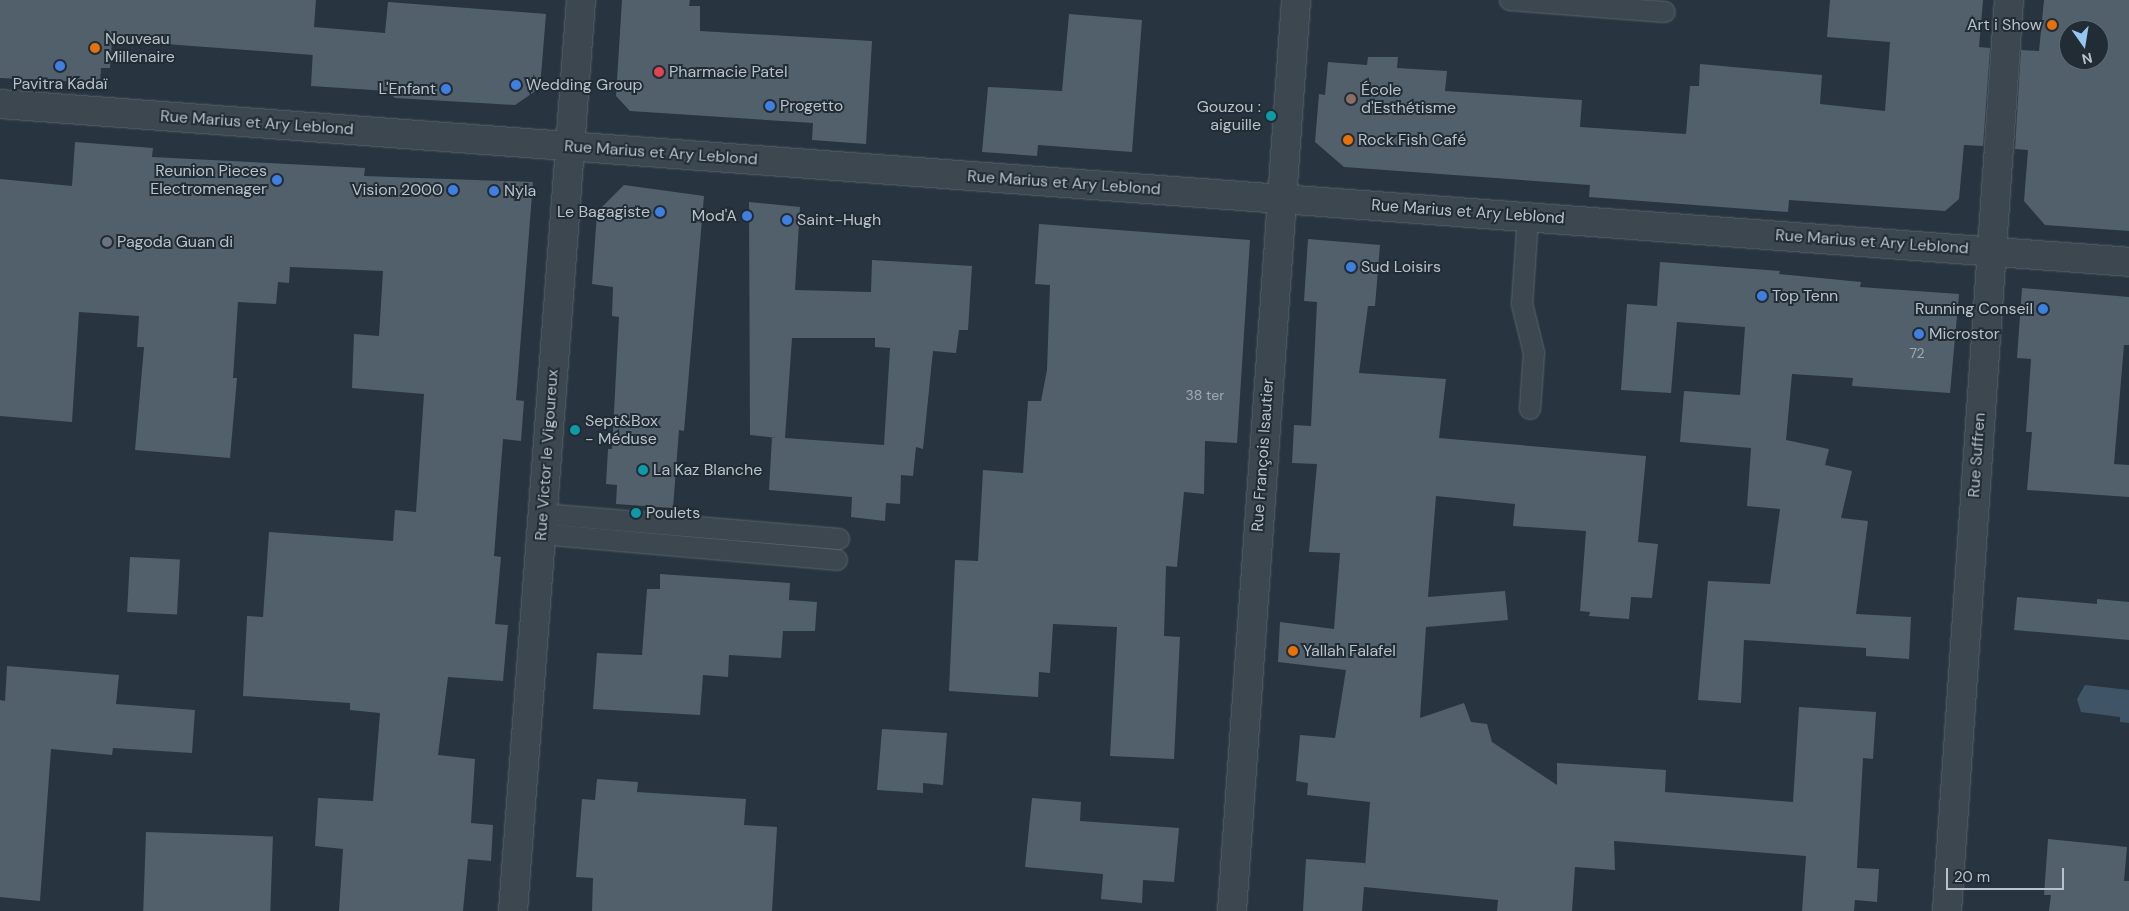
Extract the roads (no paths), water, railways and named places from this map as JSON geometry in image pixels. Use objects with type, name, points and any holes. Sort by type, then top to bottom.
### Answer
[{"type":"street","name":"Rue Victor le Vigoureux","points":[[513,911],[581,0]]},
{"type":"street","name":"Rue François Isautier","points":[[1232,911],[1296,0]]},
{"type":"street","name":"Rue Suffren","points":[[1947,911],[2009,0]]},
{"type":"street","name":"Rue Marius et Ary Leblond","points":[[0,104],[2129,262]]},
{"type":"lane","points":[[1510,0],[1665,12]]},
{"type":"lane","points":[[1528,217],[1522,304],[1534,352],[1530,410]]},
{"type":"lane","points":[[541,524],[839,539]]},
{"type":"lane","points":[[541,524],[838,560]]},
{"type":"water","points":[[2085,685],[2129,690],[2129,723],[2120,722],[2120,717],[2081,712],[2077,699]]},
{"type":"place","name":"Art i Show","points":[[2052,25]]},
{"type":"place","name":"Nouveau Millenaire","points":[[95,48]]},
{"type":"place","name":"Pavitra Kadaï","points":[[60,66]]},
{"type":"place","name":"Pharmacie Patel","points":[[659,72]]},
{"type":"place","name":"Wedding Group","points":[[516,85]]},
{"type":"place","name":"L'Enfant","points":[[446,89]]},
{"type":"place","name":"École d'Esthétisme","points":[[1351,99]]},
{"type":"place","name":"Progetto","points":[[770,106]]},
{"type":"place","name":"Gouzou : aiguille","points":[[1271,116]]},
{"type":"place","name":"Rock Fish Café","points":[[1348,140]]},
{"type":"place","name":"Reunion Pieces Electromenager","points":[[277,180]]},
{"type":"place","name":"Vision 2000","points":[[453,190]]},
{"type":"place","name":"Nyla","points":[[494,191]]},
{"type":"place","name":"Le Bagagiste","points":[[660,212]]},
{"type":"place","name":"Mod'A","points":[[747,216]]},
{"type":"place","name":"Saint-Hugh","points":[[787,220]]},
{"type":"place","name":"Pagoda Guan di","points":[[107,242]]},
{"type":"place","name":"Sud Loisirs","points":[[1351,267]]},
{"type":"place","name":"Top Tenn","points":[[1762,296]]},
{"type":"place","name":"Running Conseil","points":[[2043,309]]},
{"type":"place","name":"Microstor","points":[[1919,334]]},
{"type":"place","name":"Sept&Box - Méduse","points":[[575,430]]},
{"type":"place","name":"La Kaz Blanche","points":[[643,470]]},
{"type":"place","name":"Poulets","points":[[636,513]]},
{"type":"place","name":"Yallah Falafel","points":[[1293,651]]}]
